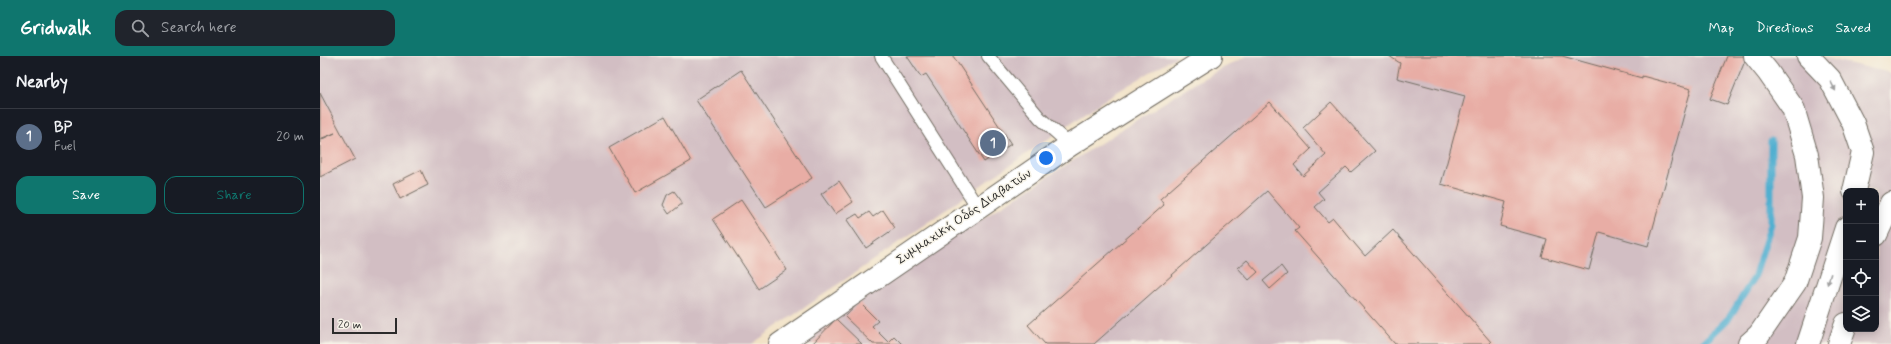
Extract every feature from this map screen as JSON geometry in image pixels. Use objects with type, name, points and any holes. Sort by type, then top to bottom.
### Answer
[{"type":"street","name":"Συμμαχική Οδός Διαβατών","points":[[780,344],[1070,145],[1211,56]]},
{"type":"street","points":[[1749,344],[1759,335],[1795,283],[1810,238],[1813,198],[1807,155],[1793,108],[1755,56]]},
{"type":"street","points":[[1808,56],[1830,79],[1853,123],[1863,152],[1855,188]]},
{"type":"street","points":[[1879,229],[1891,203]]},
{"type":"street","points":[[1808,344],[1843,237]]},
{"type":"street","points":[[1839,344],[1843,332]]},
{"type":"lane","points":[[881,56],[978,208]]},
{"type":"lane","points":[[988,56],[1040,118],[1070,145]]},
{"type":"shaded area","points":[[320,56],[1177,56],[1107,98],[752,344],[320,344]]},
{"type":"shaded area","points":[[1247,56],[1816,56],[1891,73],[1891,344],[792,344],[889,278],[1202,79]]},
{"type":"building","points":[[907,56],[953,56],[1011,144],[984,162],[926,74],[921,77]]},
{"type":"building","points":[[1389,56],[1562,56],[1642,78],[1642,76],[1691,89],[1648,246],[1599,232],[1589,270],[1542,257],[1547,239],[1500,226],[1506,202],[1441,184],[1465,96],[1397,78],[1400,63]]},
{"type":"building","points":[[1727,56],[1747,56],[1727,105],[1710,99]]},
{"type":"building","points":[[741,70],[812,178],[766,207],[696,100]]},
{"type":"building","points":[[320,93],[355,159],[320,177],[320,140],[335,133],[320,139]]},
{"type":"building","points":[[1270,102],[1311,149],[1294,165],[1303,176],[1326,155],[1303,128],[1331,102],[1375,151],[1351,172],[1346,167],[1318,192],[1324,199],[1315,207],[1328,222],[1333,218],[1365,256],[1393,230],[1491,342],[1489,344],[1395,344],[1295,231],[1299,228],[1267,191],[1094,344],[1045,344],[1028,325],[1164,205],[1160,199]]},
{"type":"building","points":[[665,116],[691,161],[635,193],[609,148]]},
{"type":"building","points":[[421,170],[428,185],[400,199],[393,184]]},
{"type":"building","points":[[839,181],[853,202],[835,214],[821,194]]},
{"type":"building","points":[[674,191],[683,203],[669,214],[663,205],[667,195]]},
{"type":"building","points":[[741,200],[787,270],[759,289],[713,219]]},
{"type":"building","points":[[883,210],[895,228],[866,248],[847,220],[857,214],[860,218],[869,212],[873,217]]},
{"type":"building","points":[[1247,260],[1258,272],[1249,280],[1238,268]]},
{"type":"building","points":[[1281,266],[1287,274],[1270,289],[1263,281]]},
{"type":"building","points":[[859,302],[878,321],[872,326],[888,342],[894,336],[902,344],[873,344],[845,317]]},
{"type":"building","points":[[836,319],[862,344],[812,344]]},
{"type":"waterway","points":[[1702,344],[1729,318],[1754,278],[1771,224],[1771,141]]},
{"type":"place","name":"BP","points":[[993,143]]}]
